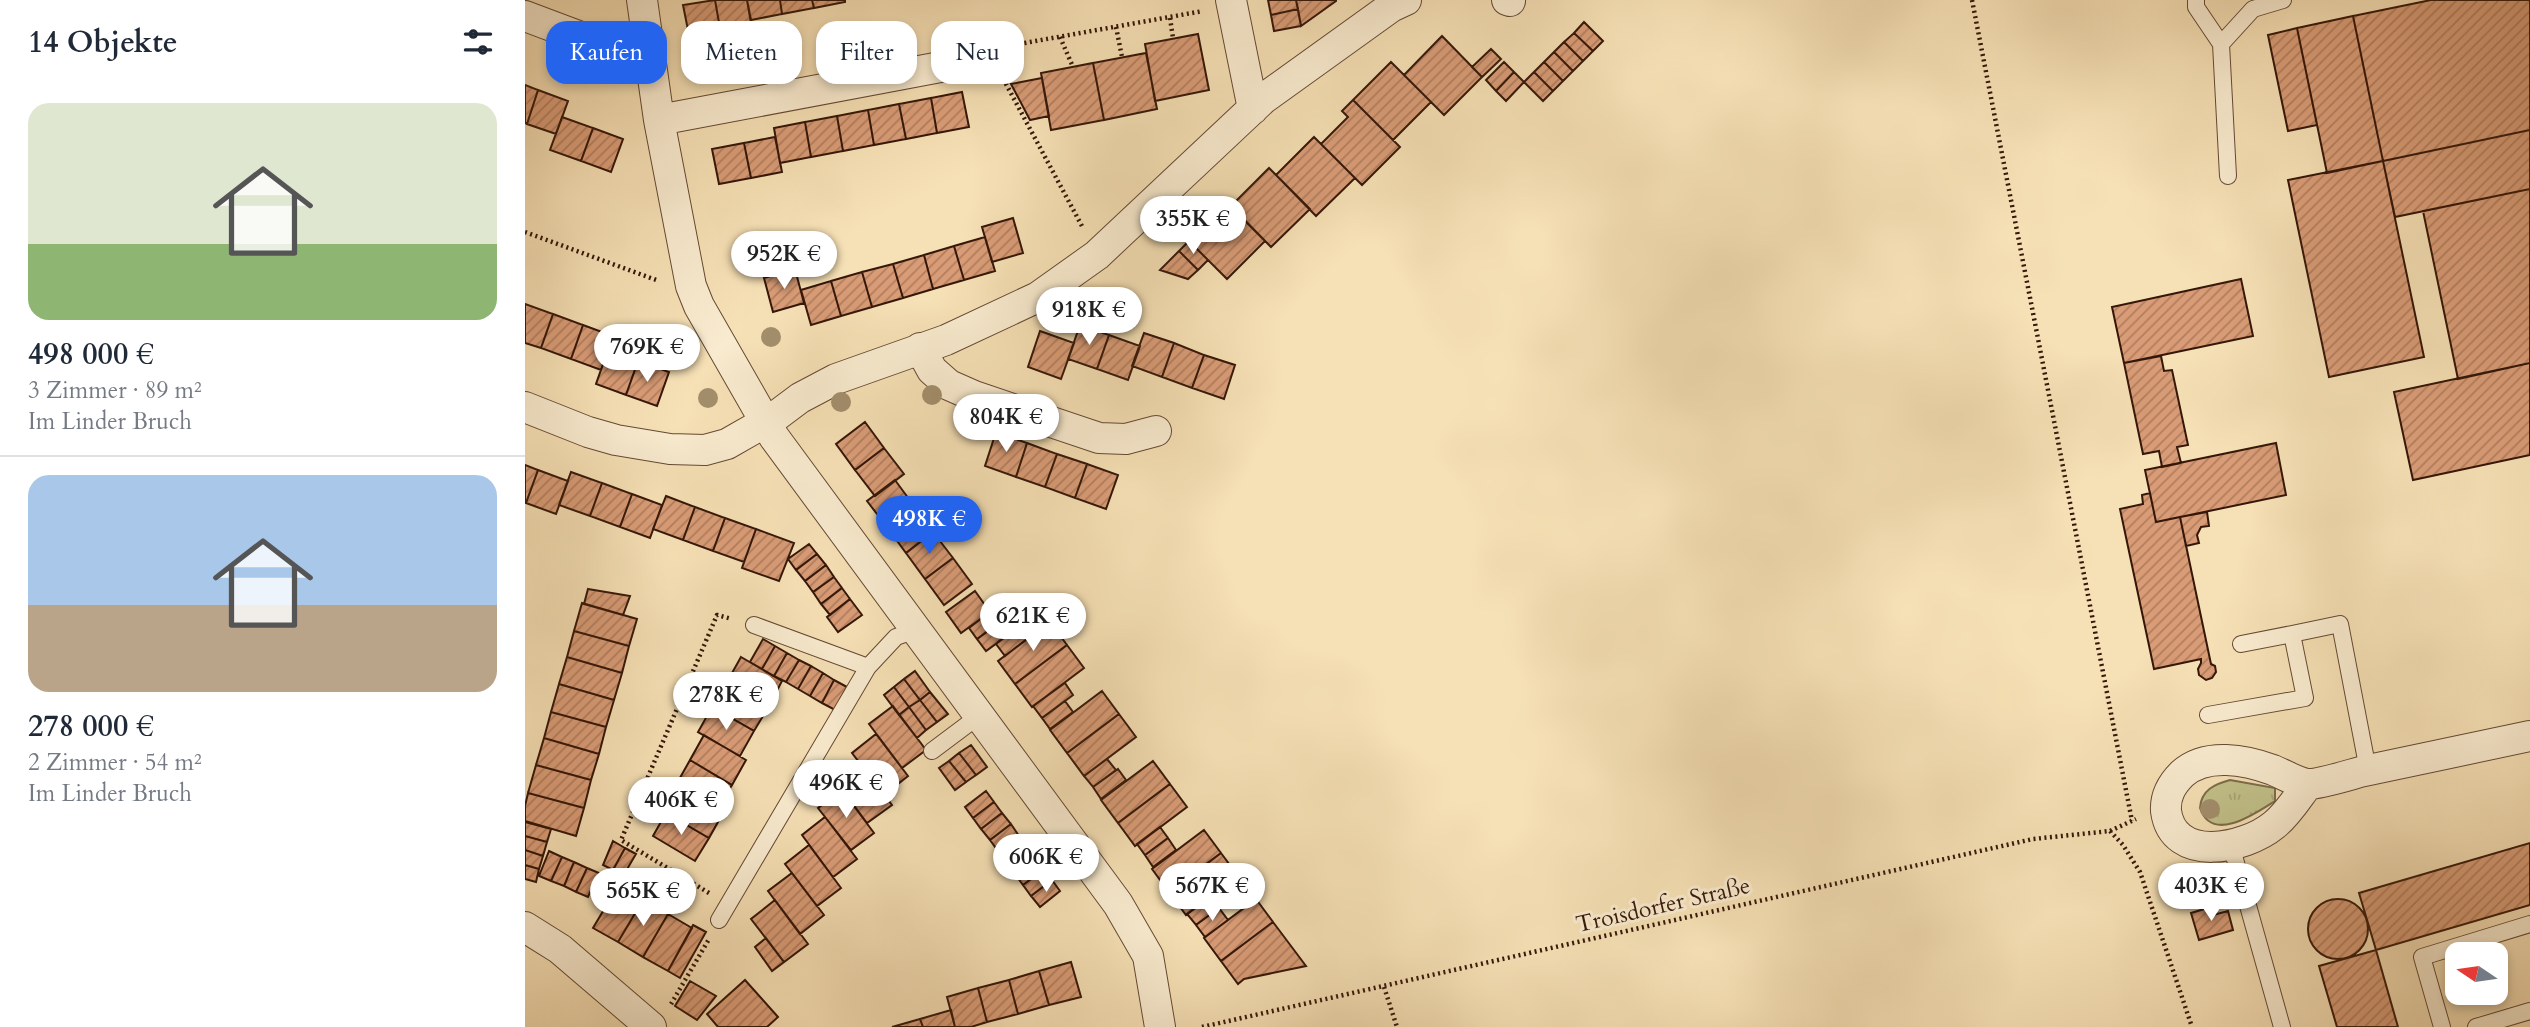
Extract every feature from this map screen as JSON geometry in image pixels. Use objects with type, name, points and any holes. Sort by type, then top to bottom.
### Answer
[{"type":"street","points":[[642,0],[645,21]]},
{"type":"street","points":[[525,407],[588,432],[617,440],[670,449],[705,450],[727,444],[765,423],[800,398],[836,379],[946,340],[1038,298],[1097,255],[1263,99],[1391,7],[1406,0]]},
{"type":"street","points":[[1231,2],[1253,109]]},
{"type":"street","points":[[525,16],[546,24]]},
{"type":"street","points":[[659,120],[931,69]]},
{"type":"street","points":[[653,84],[691,286],[699,306],[765,423],[1118,904],[1148,956],[1160,1027]]},
{"type":"street","points":[[920,348],[932,370],[949,385],[974,396],[1100,438],[1126,439],[1156,431]]},
{"type":"street","points":[[2308,784],[2275,825],[2251,839],[2220,848],[2193,845],[2176,835],[2168,822],[2165,803],[2171,785],[2186,771],[2224,759],[2247,762],[2308,784],[2530,736]]},
{"type":"street","points":[[525,926],[658,1021]]},
{"type":"lane","points":[[2196,0],[2196,7],[2221,44],[2228,176]]},
{"type":"lane","points":[[2221,44],[2253,9],[2283,0]]},
{"type":"lane","points":[[2241,644],[2340,624],[2368,771]]},
{"type":"lane","points":[[754,625],[868,667]]},
{"type":"lane","points":[[719,920],[868,667],[896,637],[916,630]]},
{"type":"lane","points":[[2208,715],[2305,698],[2292,634]]},
{"type":"lane","points":[[932,751],[980,715]]},
{"type":"lane","points":[[2231,845],[2282,1027]]},
{"type":"lane","points":[[2442,1027],[2422,957],[2530,924]]},
{"type":"lane","points":[[2476,1027],[2530,1011]]},
{"type":"path","name":"Troisdorfer Straße","points":[[1202,1027],[2033,839],[2110,831],[2132,821],[1972,0]]},
{"type":"path","points":[[1024,42],[1170,18],[1231,2]]},
{"type":"path","points":[[1170,18],[1173,38]]},
{"type":"path","points":[[1116,27],[1122,57]]},
{"type":"path","points":[[1060,37],[1073,67]]},
{"type":"path","points":[[1006,84],[1097,255]]},
{"type":"path","points":[[525,232],[676,287],[691,286]]},
{"type":"path","points":[[728,905],[621,840],[717,615],[754,625]]},
{"type":"path","points":[[2110,831],[2123,845],[2140,872],[2191,1025]]},
{"type":"path","points":[[658,1021],[705,944]]},
{"type":"path","points":[[1384,987],[1397,1027]]},
{"type":"green space","points":[[2230,780],[2275,788],[2275,801],[2235,823],[2214,824],[2206,819],[2200,808],[2201,802],[2206,792]]},
{"type":"building","points":[[715,0],[747,0],[751,21],[719,21]]},
{"type":"building","points":[[715,0],[719,21],[686,21],[683,5]]},
{"type":"building","points":[[747,0],[780,0],[782,14],[751,20]]},
{"type":"building","points":[[780,0],[812,0],[814,8],[782,14]]},
{"type":"building","points":[[812,0],[845,0],[845,2],[814,8]]},
{"type":"building","points":[[1268,0],[1296,0],[1298,9],[1271,15]]},
{"type":"building","points":[[1296,0],[1336,0],[1336,1],[1301,26]]},
{"type":"building","points":[[2431,0],[2530,0],[2530,130],[2383,161],[2353,16]]},
{"type":"building","points":[[1298,9],[1301,26],[1274,31],[1271,15]]},
{"type":"building","points":[[2353,16],[2383,161],[2327,173],[2297,28]]},
{"type":"building","points":[[1584,22],[1603,41],[1593,51],[1574,33]]},
{"type":"building","points":[[2297,28],[2317,125],[2288,131],[2268,35]]},
{"type":"building","points":[[1574,33],[1593,51],[1583,61],[1564,42]]},
{"type":"building","points":[[1198,34],[1209,90],[1155,101],[1145,44]]},
{"type":"building","points":[[1442,36],[1482,77],[1444,115],[1404,75]]},
{"type":"building","points":[[1564,42],[1583,61],[1573,71],[1554,52]]},
{"type":"building","points":[[1491,49],[1501,59],[1482,77],[1472,67]]},
{"type":"building","points":[[1554,52],[1573,71],[1563,81],[1544,62]]},
{"type":"building","points":[[1146,53],[1157,109],[1104,120],[1093,63]]},
{"type":"building","points":[[1391,62],[1431,102],[1393,140],[1353,100]]},
{"type":"building","points":[[1504,62],[1514,72],[1496,91],[1486,80]]},
{"type":"building","points":[[1544,62],[1563,81],[1553,91],[1534,72]]},
{"type":"building","points":[[1093,63],[1104,120],[1051,130],[1041,73]]},
{"type":"building","points":[[1514,72],[1524,82],[1506,101],[1496,91]]},
{"type":"building","points":[[1534,72],[1553,91],[1543,101],[1524,82]]},
{"type":"building","points":[[1042,78],[1049,116],[1030,120],[1011,84],[1024,84],[1024,81]]},
{"type":"building","points":[[525,85],[538,90],[527,124],[525,123]]},
{"type":"building","points":[[538,90],[568,101],[556,134],[527,124]]},
{"type":"building","points":[[962,92],[969,127],[937,133],[931,98]]},
{"type":"building","points":[[931,98],[937,133],[906,139],[899,104]]},
{"type":"building","points":[[1353,100],[1400,147],[1362,185],[1321,144],[1348,117],[1342,111]]},
{"type":"building","points":[[899,104],[906,139],[874,145],[868,110]]},
{"type":"building","points":[[868,110],[874,145],[843,151],[837,116]]},
{"type":"building","points":[[837,116],[843,151],[811,157],[805,122]]},
{"type":"building","points":[[562,117],[593,128],[581,161],[550,150]]},
{"type":"building","points":[[805,122],[811,157],[780,163],[774,128]]},
{"type":"building","points":[[593,128],[623,139],[611,172],[581,161]]},
{"type":"building","points":[[2530,130],[2530,189],[2395,217],[2383,161]]},
{"type":"building","points":[[775,137],[782,172],[751,178],[744,143]]},
{"type":"building","points":[[1314,137],[1355,178],[1316,216],[1276,175]]},
{"type":"building","points":[[744,143],[751,178],[719,184],[712,149]]},
{"type":"building","points":[[2383,161],[2424,357],[2329,377],[2288,180]]},
{"type":"building","points":[[1269,168],[1310,209],[1271,247],[1231,206]]},
{"type":"building","points":[[2530,189],[2530,363],[2458,379],[2423,211]]},
{"type":"building","points":[[1224,200],[1265,241],[1227,279],[1186,238]]},
{"type":"building","points":[[1013,218],[1023,253],[992,262],[982,227]]},
{"type":"building","points":[[985,237],[995,271],[964,280],[954,246]]},
{"type":"building","points":[[1189,241],[1208,260],[1198,270],[1179,251]]},
{"type":"building","points":[[954,246],[964,280],[933,289],[924,255]]},
{"type":"building","points":[[1179,251],[1198,270],[1188,279],[1160,270]]},
{"type":"building","points":[[924,255],[933,289],[903,298],[893,264]]},
{"type":"building","points":[[893,264],[903,298],[872,307],[862,272]]},
{"type":"building","points":[[795,269],[804,303],[773,312],[764,278]]},
{"type":"building","points":[[862,272],[872,307],[841,316],[831,281]]},
{"type":"building","points":[[2241,279],[2253,336],[2124,363],[2112,307]]},
{"type":"building","points":[[831,281],[841,316],[811,325],[801,290]]},
{"type":"building","points":[[525,304],[553,314],[541,348],[525,343]]},
{"type":"building","points":[[553,314],[583,325],[571,359],[541,348]]},
{"type":"building","points":[[583,325],[613,336],[601,370],[571,359]]},
{"type":"building","points":[[1080,325],[1109,335],[1097,369],[1068,359]]},
{"type":"building","points":[[1040,331],[1074,343],[1061,379],[1028,367]]},
{"type":"building","points":[[1144,333],[1174,343],[1162,377],[1132,366]]},
{"type":"building","points":[[1109,335],[1140,346],[1128,380],[1097,369]]},
{"type":"building","points":[[1174,343],[1204,355],[1192,388],[1162,377]]},
{"type":"building","points":[[608,350],[638,361],[626,395],[596,384]]},
{"type":"building","points":[[1204,355],[1235,365],[1224,399],[1192,388]]},
{"type":"building","points":[[2161,356],[2164,371],[2172,370],[2188,445],[2177,447],[2181,463],[2162,467],[2159,451],[2143,454],[2124,363]]},
{"type":"building","points":[[638,361],[669,372],[657,406],[626,395]]},
{"type":"building","points":[[2530,363],[2530,455],[2413,480],[2394,392]]},
{"type":"building","points":[[865,422],[884,448],[855,470],[836,444]]},
{"type":"building","points":[[996,432],[1027,443],[1016,477],[985,466]]},
{"type":"building","points":[[1027,443],[1057,454],[1045,487],[1016,477]]},
{"type":"building","points":[[2276,443],[2286,495],[2156,522],[2145,470]]},
{"type":"building","points":[[884,448],[904,474],[875,496],[855,470]]},
{"type":"building","points":[[1057,454],[1087,464],[1075,498],[1045,487]]},
{"type":"building","points":[[1087,464],[1118,475],[1106,509],[1075,498]]},
{"type":"building","points":[[525,465],[538,470],[526,503],[525,503]]},
{"type":"building","points":[[538,470],[568,481],[556,514],[526,503]]},
{"type":"building","points":[[571,472],[602,483],[590,516],[559,505]]},
{"type":"building","points":[[895,480],[914,506],[887,527],[867,501]]},
{"type":"building","points":[[602,483],[632,494],[620,527],[590,516]]},
{"type":"building","points":[[2150,493],[2156,522],[2180,517],[2211,664],[2215,666],[2216,672],[2212,678],[2206,680],[2199,675],[2201,659],[2154,669],[2120,509],[2143,504],[2142,495]]},
{"type":"building","points":[[632,494],[662,505],[650,538],[620,527]]},
{"type":"building","points":[[666,496],[695,507],[683,540],[653,529]]},
{"type":"building","points":[[914,506],[933,532],[906,553],[887,527]]},
{"type":"building","points":[[695,507],[725,518],[713,551],[683,540]]},
{"type":"building","points":[[2207,512],[2209,526],[2201,527],[2197,535],[2199,543],[2186,546],[2180,517]]},
{"type":"building","points":[[725,518],[756,529],[744,562],[713,551]]},
{"type":"building","points":[[756,529],[794,543],[779,581],[742,568]]},
{"type":"building","points":[[933,532],[953,558],[925,579],[906,553]]},
{"type":"building","points":[[809,544],[817,554],[796,570],[788,559]]},
{"type":"building","points":[[817,554],[826,565],[805,581],[796,570]]},
{"type":"building","points":[[953,558],[972,584],[944,605],[925,579]]},
{"type":"building","points":[[826,565],[834,577],[813,592],[805,581]]},
{"type":"building","points":[[834,577],[842,588],[821,604],[813,592]]},
{"type":"building","points":[[842,588],[850,599],[830,615],[821,604]]},
{"type":"building","points":[[588,589],[630,596],[623,615],[584,604]]},
{"type":"building","points":[[975,591],[990,612],[961,633],[946,612]]},
{"type":"building","points":[[850,599],[862,615],[838,632],[827,617]]},
{"type":"building","points":[[582,603],[637,619],[629,646],[574,631]]},
{"type":"building","points":[[990,612],[999,623],[977,639],[969,628]]},
{"type":"building","points":[[1027,616],[1037,631],[1005,656],[996,644]]},
{"type":"building","points":[[1050,622],[1067,645],[1015,684],[998,661]]},
{"type":"building","points":[[999,623],[1008,635],[986,651],[977,639]]},
{"type":"building","points":[[574,631],[629,646],[622,673],[567,657]]},
{"type":"building","points":[[763,639],[775,646],[762,669],[750,662]]},
{"type":"building","points":[[1067,645],[1084,668],[1032,707],[1015,684]]},
{"type":"building","points":[[775,646],[787,653],[774,676],[762,669]]},
{"type":"building","points":[[787,653],[799,660],[786,682],[774,676]]},
{"type":"building","points":[[567,657],[622,673],[614,700],[559,684]]},
{"type":"building","points":[[741,657],[782,681],[769,706],[727,682]]},
{"type":"building","points":[[799,660],[811,666],[798,689],[786,682]]},
{"type":"building","points":[[811,666],[823,673],[810,696],[798,689]]},
{"type":"building","points":[[915,671],[930,692],[920,700],[904,679]]},
{"type":"building","points":[[823,673],[834,680],[822,703],[810,696]]},
{"type":"building","points":[[904,679],[920,700],[909,707],[894,687]]},
{"type":"building","points":[[834,680],[847,687],[835,710],[822,703]]},
{"type":"building","points":[[727,682],[769,706],[754,731],[712,707]]},
{"type":"building","points":[[1065,683],[1073,695],[1042,718],[1033,706]]},
{"type":"building","points":[[559,684],[614,700],[606,727],[551,712]]},
{"type":"building","points":[[894,687],[909,707],[899,715],[884,695]]},
{"type":"building","points":[[1102,691],[1119,714],[1067,753],[1050,730]]},
{"type":"building","points":[[930,692],[948,714],[937,722],[920,700]]},
{"type":"building","points":[[920,700],[937,722],[926,730],[909,707]]},
{"type":"building","points":[[1065,701],[1073,712],[1050,729],[1042,718]]},
{"type":"building","points":[[893,706],[926,750],[902,768],[869,724]]},
{"type":"building","points":[[712,707],[754,731],[740,756],[698,732]]},
{"type":"building","points":[[909,707],[926,730],[917,738],[899,715]]},
{"type":"building","points":[[551,712],[606,727],[599,754],[544,738]]},
{"type":"building","points":[[1119,714],[1136,737],[1084,776],[1067,753]]},
{"type":"building","points":[[876,734],[908,776],[884,795],[852,753]]},
{"type":"building","points":[[704,735],[746,760],[732,785],[690,760]]},
{"type":"building","points":[[544,738],[599,754],[591,780],[536,765]]},
{"type":"building","points":[[971,745],[987,767],[976,775],[959,753]]},
{"type":"building","points":[[959,753],[976,775],[966,782],[949,761]]},
{"type":"building","points":[[1107,759],[1116,770],[1093,787],[1084,776]]},
{"type":"building","points":[[690,760],[732,785],[717,809],[676,785]]},
{"type":"building","points":[[949,761],[966,782],[955,790],[939,768]]},
{"type":"building","points":[[1153,761],[1170,784],[1118,823],[1101,800]]},
{"type":"building","points":[[859,762],[892,805],[867,823],[835,780]]},
{"type":"building","points":[[536,765],[591,780],[584,808],[528,793]]},
{"type":"building","points":[[1118,769],[1126,780],[1101,799],[1093,787]]},
{"type":"building","points":[[1170,784],[1187,807],[1135,846],[1118,823]]},
{"type":"building","points":[[681,788],[723,813],[709,838],[666,813]]},
{"type":"building","points":[[842,790],[874,833],[851,850],[818,808]]},
{"type":"building","points":[[986,791],[994,802],[973,818],[965,807]]},
{"type":"building","points":[[528,793],[584,808],[576,836],[525,821]]},
{"type":"building","points":[[994,802],[1002,813],[981,829],[973,818]]},
{"type":"building","points":[[666,813],[709,838],[695,861],[653,836]]},
{"type":"building","points":[[1002,813],[1011,824],[990,840],[981,829]]},
{"type":"building","points":[[825,817],[857,859],[833,877],[802,835]]},
{"type":"building","points":[[525,822],[551,829],[547,842],[525,836]]},
{"type":"building","points":[[1011,824],[1019,836],[998,851],[990,840]]},
{"type":"building","points":[[1160,827],[1168,838],[1145,855],[1137,844]]},
{"type":"building","points":[[1204,830],[1221,853],[1169,892],[1152,869]]},
{"type":"building","points":[[525,836],[547,842],[543,856],[525,850]]},
{"type":"building","points":[[1019,836],[1027,847],[1006,862],[998,851]]},
{"type":"building","points":[[1168,838],[1176,850],[1153,867],[1145,855]]},
{"type":"building","points":[[613,841],[625,848],[613,870],[603,865]]},
{"type":"building","points":[[2530,843],[2530,905],[2376,950],[2359,893]]},
{"type":"building","points":[[809,845],[841,888],[817,906],[785,864]]},
{"type":"building","points":[[1027,847],[1036,858],[1015,874],[1006,862]]},
{"type":"building","points":[[625,848],[636,854],[623,876],[613,870]]},
{"type":"building","points":[[525,850],[543,856],[539,869],[525,865]]},
{"type":"building","points":[[549,851],[562,857],[551,881],[539,876]]},
{"type":"building","points":[[1221,853],[1238,876],[1186,915],[1169,892]]},
{"type":"building","points":[[562,857],[574,862],[564,886],[551,881]]},
{"type":"building","points":[[1036,858],[1044,869],[1023,885],[1015,874]]},
{"type":"building","points":[[574,862],[587,868],[576,892],[564,886]]},
{"type":"building","points":[[525,865],[539,869],[536,882],[525,879]]},
{"type":"building","points":[[587,868],[599,873],[588,897],[576,892]]},
{"type":"building","points":[[1044,869],[1052,880],[1031,896],[1023,885]]},
{"type":"building","points":[[792,873],[824,915],[800,934],[768,891]]},
{"type":"building","points":[[1052,880],[1060,891],[1040,907],[1031,896]]},
{"type":"building","points":[[618,886],[643,900],[618,942],[593,928]]},
{"type":"building","points":[[1211,896],[1219,908],[1196,925],[1187,914]]},
{"type":"building","points":[[1256,899],[1273,922],[1221,961],[1204,938]]},
{"type":"building","points":[[2338,899],[2355,904],[2363,912],[2368,929],[2363,946],[2355,954],[2338,959],[2321,954],[2313,946],[2308,929],[2313,912],[2321,904]]},
{"type":"building","points":[[643,900],[668,914],[643,957],[618,942]]},
{"type":"building","points":[[775,900],[808,944],[784,962],[751,919]]},
{"type":"building","points":[[2211,907],[2213,915],[2228,911],[2233,930],[2199,940],[2191,913]]},
{"type":"building","points":[[1219,908],[1228,920],[1205,937],[1196,925]]},
{"type":"building","points":[[668,914],[692,928],[668,971],[643,957]]},
{"type":"building","points":[[1273,922],[1306,966],[1244,979],[1238,984],[1221,961]]},
{"type":"building","points":[[693,925],[706,932],[680,978],[668,971]]},
{"type":"building","points":[[766,938],[784,962],[772,971],[755,947]]},
{"type":"building","points":[[2376,950],[2398,1027],[2337,1027],[2319,966]]},
{"type":"building","points":[[1071,962],[1081,997],[1049,1005],[1039,971]]},
{"type":"building","points":[[1039,971],[1049,1005],[1018,1014],[1009,980]]},
{"type":"building","points":[[745,980],[778,1017],[767,1027],[718,1027],[707,1014]]},
{"type":"building","points":[[1009,980],[1018,1014],[987,1022],[978,988]]},
{"type":"building","points":[[690,981],[716,996],[697,1020],[675,1006]]},
{"type":"building","points":[[978,988],[987,1022],[971,1027],[955,1027],[947,997]]},
{"type":"building","points":[[951,1010],[955,1027],[923,1027],[920,1019]]},
{"type":"building","points":[[920,1019],[923,1027],[892,1027]]}]
